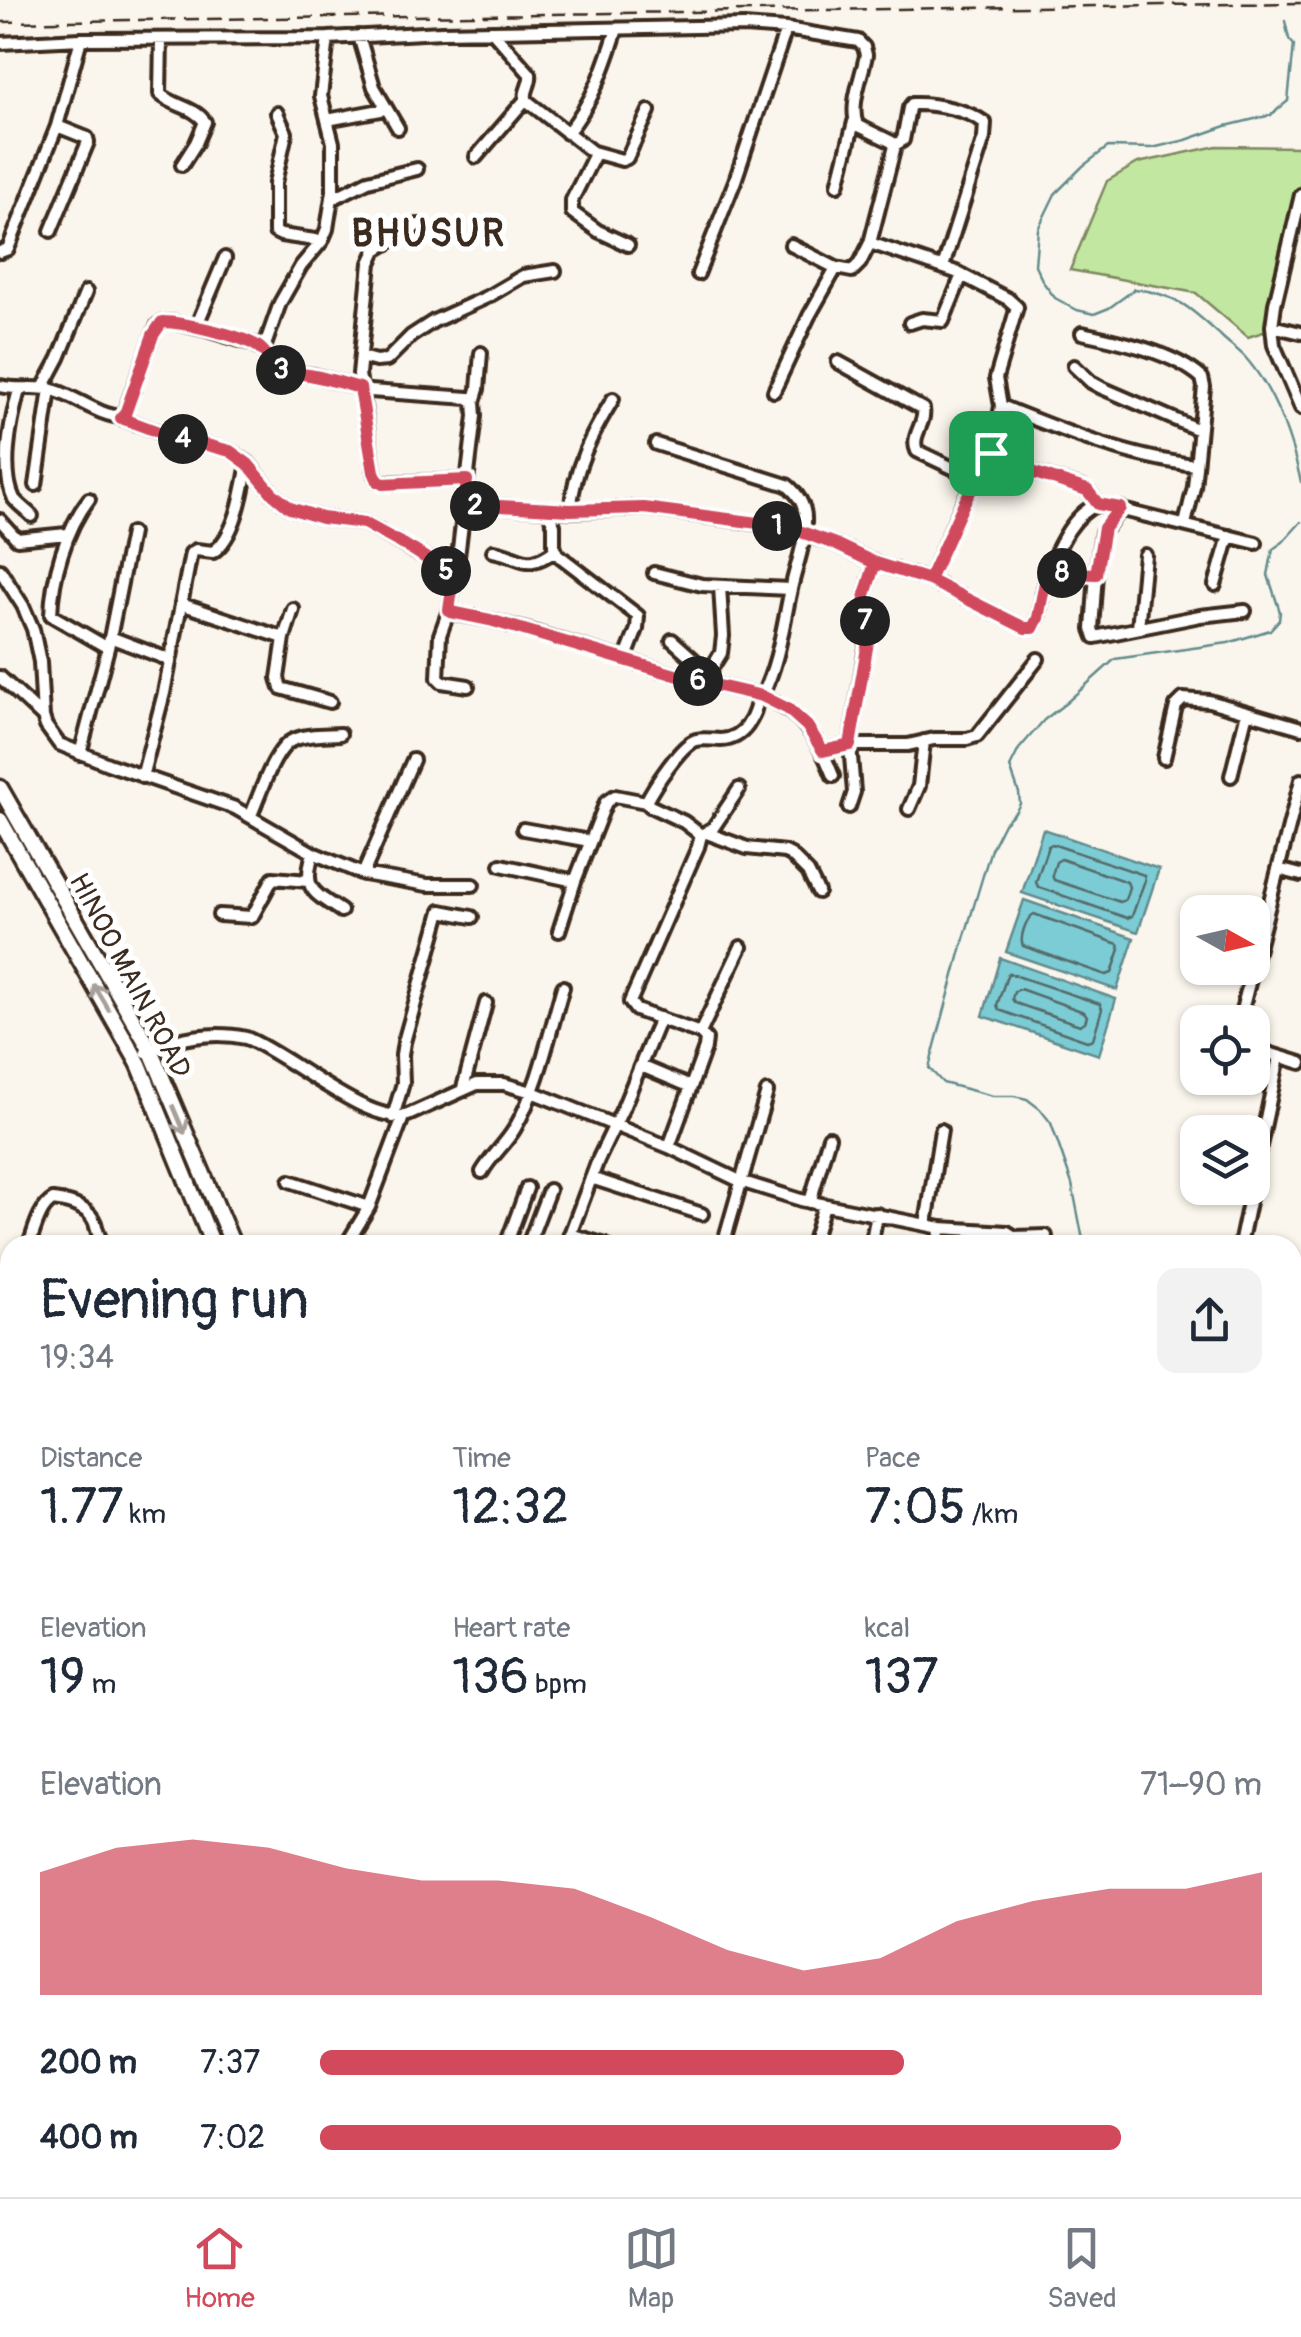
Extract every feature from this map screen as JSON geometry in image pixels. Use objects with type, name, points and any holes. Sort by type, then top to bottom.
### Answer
[{"type":"main road","name":"HINOO MAIN ROAD","points":[[0,788],[150,1049],[229,1235]]},
{"type":"main road","name":"HINOO MAIN ROAD","points":[[0,820],[136,1058],[210,1235]]},
{"type":"street","points":[[0,55],[2,42],[328,38],[744,26],[852,39],[864,47],[866,59],[838,185]]},
{"type":"street","points":[[567,133],[586,109],[617,29]]},
{"type":"street","points":[[698,274],[735,182],[786,29]]},
{"type":"street","points":[[476,158],[526,99],[530,74],[492,31]]},
{"type":"street","points":[[358,36],[374,87],[398,128]]},
{"type":"street","points":[[263,351],[285,294],[327,229],[333,143],[320,96],[328,38]]},
{"type":"street","points":[[0,252],[8,249],[57,126],[81,39]]},
{"type":"street","points":[[160,39],[160,94],[197,113],[205,122],[182,165]]},
{"type":"street","points":[[526,99],[593,152],[622,160],[628,158],[649,111]]},
{"type":"street","points":[[791,246],[836,268],[854,271],[870,243],[895,144],[903,140],[909,108],[912,104],[923,104],[981,118],[985,123],[984,138],[943,267]]},
{"type":"street","points":[[328,120],[386,109]]},
{"type":"street","points":[[277,113],[286,133],[275,183],[275,232],[322,241]]},
{"type":"street","points":[[854,122],[895,144]]},
{"type":"street","points":[[51,231],[88,142],[84,135],[57,126]]},
{"type":"street","points":[[593,152],[593,160],[570,208],[598,231],[628,245]]},
{"type":"street","points":[[332,199],[368,181],[417,169]]},
{"type":"street","points":[[1301,195],[1272,326],[1280,362],[1301,408]]},
{"type":"street","points":[[418,224],[376,250],[372,257],[360,388],[374,472],[380,482],[467,480]]},
{"type":"street","points":[[870,243],[962,275],[1017,307],[996,378],[999,425],[991,453],[929,580]]},
{"type":"street","points":[[196,327],[225,258]]},
{"type":"street","points":[[774,391],[836,268]]},
{"type":"street","points":[[361,357],[387,360],[434,320],[523,276],[554,271]]},
{"type":"street","points":[[910,323],[922,319],[943,321],[962,275]]},
{"type":"street","points":[[36,485],[46,389],[86,292]]},
{"type":"street","points":[[121,418],[158,325],[166,322],[243,340],[263,351],[286,372],[360,388],[474,402]]},
{"type":"street","points":[[1272,326],[1301,333]]},
{"type":"street","points":[[1082,332],[1166,357],[1199,374],[1204,382],[1196,465],[1185,524]]},
{"type":"street","points":[[468,686],[438,678],[440,636],[449,610],[464,506],[480,353]]},
{"type":"street","points":[[838,362],[921,408],[924,413],[914,441],[917,451],[976,480]]},
{"type":"street","points":[[1074,366],[1090,382],[1199,430]]},
{"type":"street","points":[[0,386],[46,389],[164,434],[230,451],[290,508],[322,518],[364,523],[454,577]]},
{"type":"street","points":[[19,390],[8,430],[6,475],[15,500],[32,516]]},
{"type":"street","points":[[570,510],[582,456],[613,399]]},
{"type":"street","points":[[1000,406],[1125,450],[1196,465]]},
{"type":"street","points":[[646,802],[687,745],[699,739],[730,739],[752,720],[779,650],[804,534],[805,512],[796,493],[787,485],[656,444]]},
{"type":"street","points":[[991,453],[1029,471],[1087,490],[1098,504]]},
{"type":"street","points":[[142,777],[164,693],[191,553],[212,552],[224,542],[239,504],[248,464]]},
{"type":"street","points":[[89,498],[67,534],[51,615],[108,643],[170,660]]},
{"type":"street","points":[[464,506],[627,508],[766,524],[929,580],[1030,628],[1038,618],[1047,572],[1074,522],[1090,506],[1120,508],[1256,542]]},
{"type":"street","points":[[1120,508],[1104,528],[1096,574],[1094,636],[1244,611]]},
{"type":"street","points":[[548,510],[555,550],[638,616],[625,660]]},
{"type":"street","points":[[0,520],[17,539],[67,534]]},
{"type":"street","points":[[80,754],[131,533]]},
{"type":"street","points":[[1215,585],[1229,536]]},
{"type":"street","points":[[493,551],[526,562],[538,561],[555,550]]},
{"type":"street","points":[[1138,628],[1145,555]]},
{"type":"street","points":[[848,807],[854,792],[850,745],[868,642],[865,595],[875,563]]},
{"type":"street","points":[[0,570],[22,606],[36,640],[43,716],[59,744],[251,816],[313,853],[363,874],[427,886],[473,884]]},
{"type":"street","points":[[1047,572],[1096,574]]},
{"type":"street","points":[[654,574],[688,583],[791,589]]},
{"type":"street","points":[[706,677],[722,647],[720,586]]},
{"type":"street","points":[[181,604],[284,638]]},
{"type":"street","points":[[293,608],[284,638],[278,678],[281,688],[330,702]]},
{"type":"street","points":[[449,610],[625,660],[706,677],[760,695],[788,709],[807,726],[833,776]]},
{"type":"street","points":[[672,640],[706,677]]},
{"type":"street","points":[[823,751],[850,745],[895,746],[977,736],[1038,660]]},
{"type":"street","points":[[0,677],[43,716]]},
{"type":"street","points":[[1164,758],[1180,700],[1209,702],[1301,728]]},
{"type":"street","points":[[1231,776],[1247,712]]},
{"type":"street","points":[[251,816],[285,745],[291,740],[340,734]]},
{"type":"street","points":[[909,809],[919,786],[924,741]]},
{"type":"street","points":[[363,874],[412,760]]},
{"type":"street","points":[[1243,1005],[1301,780]]},
{"type":"street","points":[[669,1147],[706,1044],[705,1036],[636,1010],[630,1002],[704,834],[739,789]]},
{"type":"street","points":[[560,931],[590,841],[610,798],[646,802],[704,834],[747,848],[785,852],[808,872],[818,892]]},
{"type":"street","points":[[522,830],[590,841]]},
{"type":"street","points":[[313,853],[308,881],[314,893],[341,911]]},
{"type":"street","points":[[501,866],[576,881]]},
{"type":"street","points":[[1278,869],[1301,875]]},
{"type":"street","points":[[219,915],[252,917],[273,878],[308,881]]},
{"type":"street","points":[[353,1235],[369,1207],[398,1117],[404,1083],[404,1042],[441,911],[472,918]]},
{"type":"street","points":[[700,1033],[741,947]]},
{"type":"street","points":[[482,1172],[512,1134],[532,1092],[563,987]]},
{"type":"street","points":[[463,1088],[486,1003]]},
{"type":"street","points":[[570,1235],[660,1018]]},
{"type":"street","points":[[136,1058],[166,1043],[193,1038],[246,1038],[331,1088],[398,1117],[463,1088],[486,1082],[504,1084],[669,1147],[740,1181],[824,1205],[941,1228],[998,1231],[1005,1235]]},
{"type":"street","points":[[1270,1054],[1301,1064]]},
{"type":"street","points":[[1267,1115],[1279,1057]]},
{"type":"street","points":[[641,1066],[691,1087]]},
{"type":"street","points":[[726,1235],[766,1092]]},
{"type":"street","points":[[926,1224],[941,1130]]},
{"type":"street","points":[[810,1202],[829,1137]]},
{"type":"street","points":[[591,1178],[702,1214]]},
{"type":"street","points":[[290,1181],[369,1207]]},
{"type":"street","points":[[510,1235],[526,1188]]},
{"type":"street","points":[[532,1235],[549,1190]]},
{"type":"street","points":[[33,1235],[50,1200],[86,1210],[99,1235]]},
{"type":"street","points":[[815,1235],[824,1205]]},
{"type":"street","points":[[1242,1235],[1248,1205]]},
{"type":"street","points":[[873,1235],[877,1214]]},
{"type":"street","points":[[939,1235],[941,1228]]},
{"type":"green space","points":[[1217,146],[1301,147],[1301,185],[1266,331],[1248,337],[1196,293],[1070,270],[1107,181],[1138,163]]},
{"type":"water","points":[[1043,829],[1159,869],[1138,932],[1022,893]]},
{"type":"water","points":[[1024,900],[1134,938],[1117,990],[1006,952]]},
{"type":"water","points":[[1000,958],[1116,999],[1099,1055],[983,1016]]},
{"type":"waterway","points":[[1285,21],[1294,45],[1288,101],[1271,115],[1186,140],[1152,148],[1108,147],[1055,194],[1038,229],[1035,265],[1055,298],[1077,310],[1094,314],[1135,289],[1173,299],[1201,318],[1244,356],[1265,384],[1287,432],[1301,482]]},
{"type":"waterway","points":[[1082,1235],[1072,1184],[1051,1123],[1040,1109],[1027,1099],[993,1096],[943,1083],[929,1068],[991,849],[1004,823],[1020,804],[1010,767],[1019,749],[1044,720],[1115,659],[1228,643],[1270,630],[1279,620],[1280,612],[1268,575],[1273,549],[1301,522]]},
{"type":"railway","points":[[0,22],[1301,3]]},
{"type":"district","name":"BHUSUR","points":[[429,233]]},
{"type":"route","points":[[991,453],[929,580],[782,526],[644,508],[464,506],[467,480],[383,484],[374,472],[360,388],[280,370],[254,344],[172,322],[158,325],[121,418],[230,451],[290,508],[322,518],[364,523],[434,562],[454,577],[451,612],[762,696],[788,709],[807,726],[823,751],[850,745],[868,642],[865,595],[875,563],[929,580],[1025,628],[1033,628],[1038,618],[1047,572],[1096,574],[1104,528],[1120,508],[1098,504],[1087,490],[1029,471],[991,453]]}]
